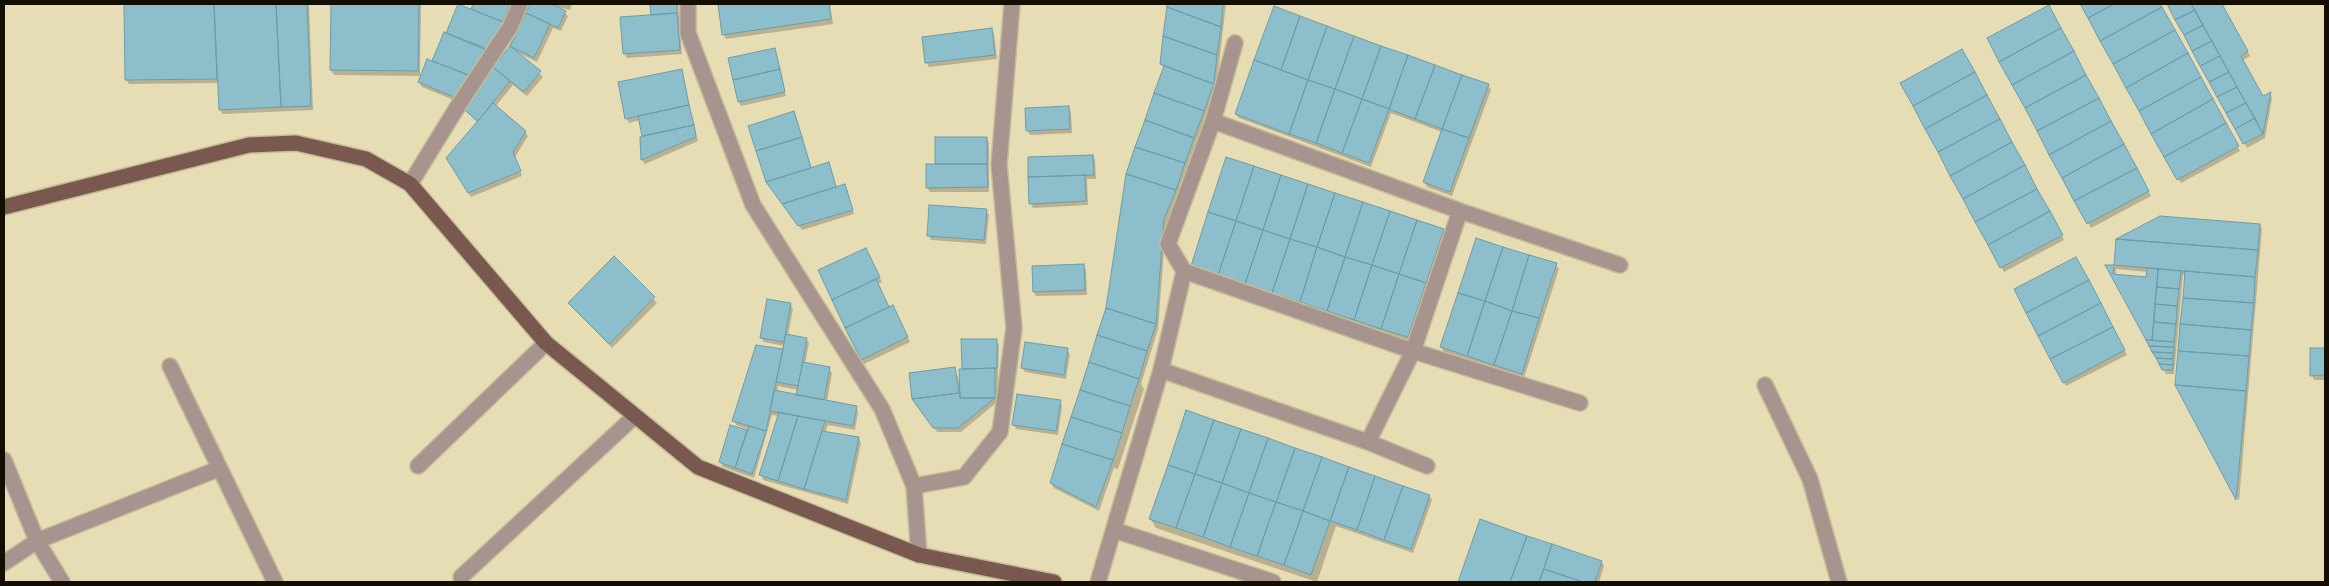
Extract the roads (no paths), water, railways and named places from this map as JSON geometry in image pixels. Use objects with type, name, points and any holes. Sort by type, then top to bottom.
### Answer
[{"type":"main road","points":[[4,206],[249,145],[296,143],[366,159],[410,184],[546,343],[698,467],[919,556],[1054,582]]},
{"type":"street","points":[[410,184],[510,27],[520,4]]},
{"type":"street","points":[[688,4],[688,33],[753,205],[882,409],[914,486],[919,556]]},
{"type":"street","points":[[914,486],[964,477],[1000,432],[1014,328],[999,165],[1012,4]]},
{"type":"street","points":[[1235,43],[1212,121],[1168,244],[1184,271],[1413,351],[1580,403]]},
{"type":"street","points":[[1212,121],[1460,211],[1620,265]]},
{"type":"street","points":[[1368,442],[1413,351],[1460,211]]},
{"type":"street","points":[[1098,582],[1162,370],[1184,271]]},
{"type":"street","points":[[418,466],[546,343]]},
{"type":"street","points":[[170,366],[218,469],[275,582]]},
{"type":"street","points":[[1162,370],[1368,442],[1428,466]]},
{"type":"street","points":[[1765,385],[1810,479],[1838,582]]},
{"type":"street","points":[[462,577],[635,416]]},
{"type":"street","points":[[4,460],[37,541],[62,582]]},
{"type":"street","points":[[4,563],[37,541],[218,469]]},
{"type":"street","points":[[1114,530],[1273,582]]}]
